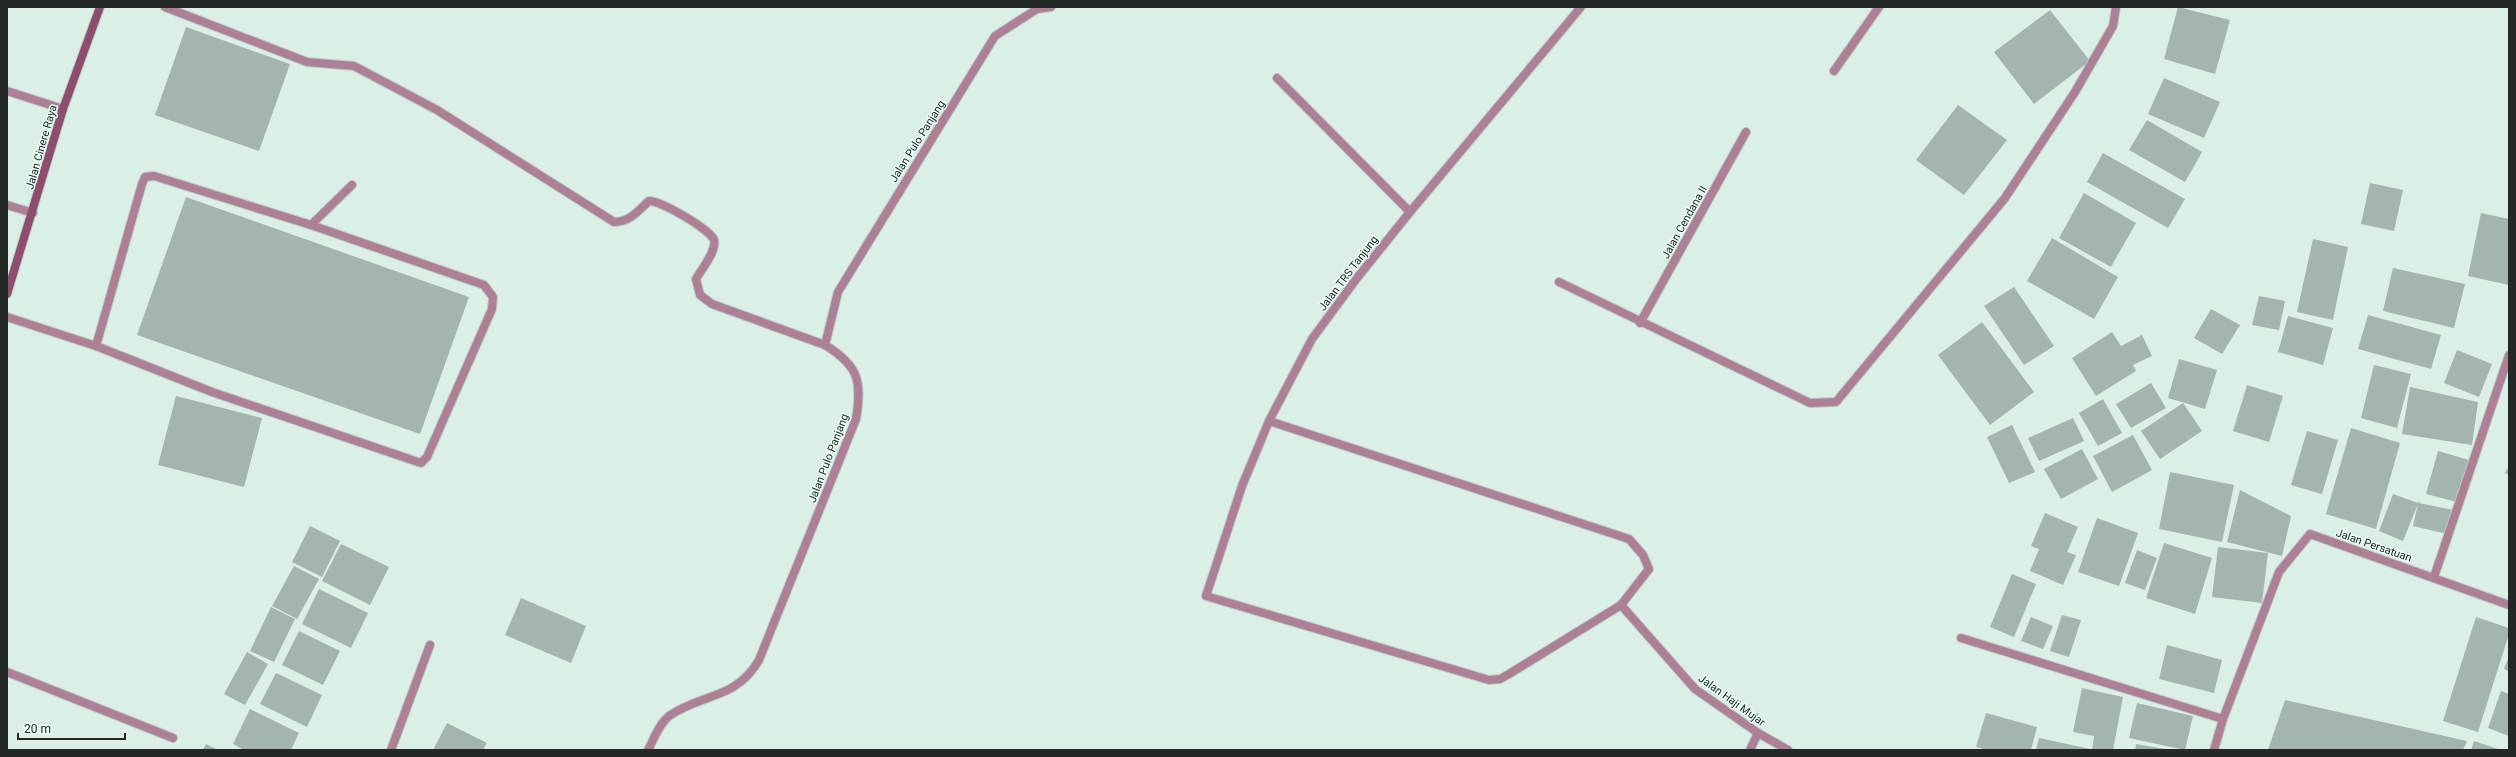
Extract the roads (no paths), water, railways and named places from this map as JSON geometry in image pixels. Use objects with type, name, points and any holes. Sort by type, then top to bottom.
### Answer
[{"type":"main road","name":"Jalan Cinere Raya","points":[[7,294],[33,213],[63,109],[100,7]]},
{"type":"street","points":[[165,7],[307,62],[354,66],[437,110],[614,222],[622,222],[631,217],[649,201],[661,203],[707,231],[714,240],[714,248],[696,280],[700,295],[712,304],[825,345]]},
{"type":"street","name":"Jalan Pulo Panjang","points":[[648,750],[669,716],[738,686],[750,675],[759,660],[856,419],[860,396],[855,374],[845,357],[825,345],[838,292],[995,36],[1037,9],[1051,7]]},
{"type":"street","name":"Jalan TRS Tanjung","points":[[1581,7],[1410,212],[1357,278],[1312,339],[1269,421],[1242,486],[1206,596],[1489,680],[1500,679],[1509,674],[1622,605]]},
{"type":"street","points":[[1834,71],[1879,7]]},
{"type":"street","points":[[1559,282],[1640,323],[1810,403],[1836,402],[2005,198],[2075,92],[2113,26],[2116,7]]},
{"type":"street","points":[[1277,78],[1410,212]]},
{"type":"street","points":[[7,91],[63,109]]},
{"type":"street","name":"Jalan Cendana II","points":[[1640,323],[1746,132]]},
{"type":"street","points":[[7,317],[96,346],[212,392],[421,463],[427,457],[492,309],[493,297],[484,285],[312,225],[154,176],[145,177],[96,346]]},
{"type":"street","points":[[312,225],[352,185]]},
{"type":"street","points":[[7,205],[33,213]]},
{"type":"street","points":[[2509,355],[2434,577],[2509,605]]},
{"type":"street","points":[[1269,421],[1629,539],[1643,555],[1649,569],[1622,605]]},
{"type":"street","name":"Jalan Persatuan","points":[[2214,750],[2223,720],[2279,572],[2310,534],[2434,577]]},
{"type":"street","name":"Jalan Haji Mujar","points":[[1622,605],[1695,689],[1758,733],[1788,750]]},
{"type":"street","points":[[1961,638],[2223,720]]},
{"type":"street","points":[[391,750],[430,645]]},
{"type":"street","points":[[7,672],[173,738]]},
{"type":"street","points":[[1750,750],[1758,733]]}]
